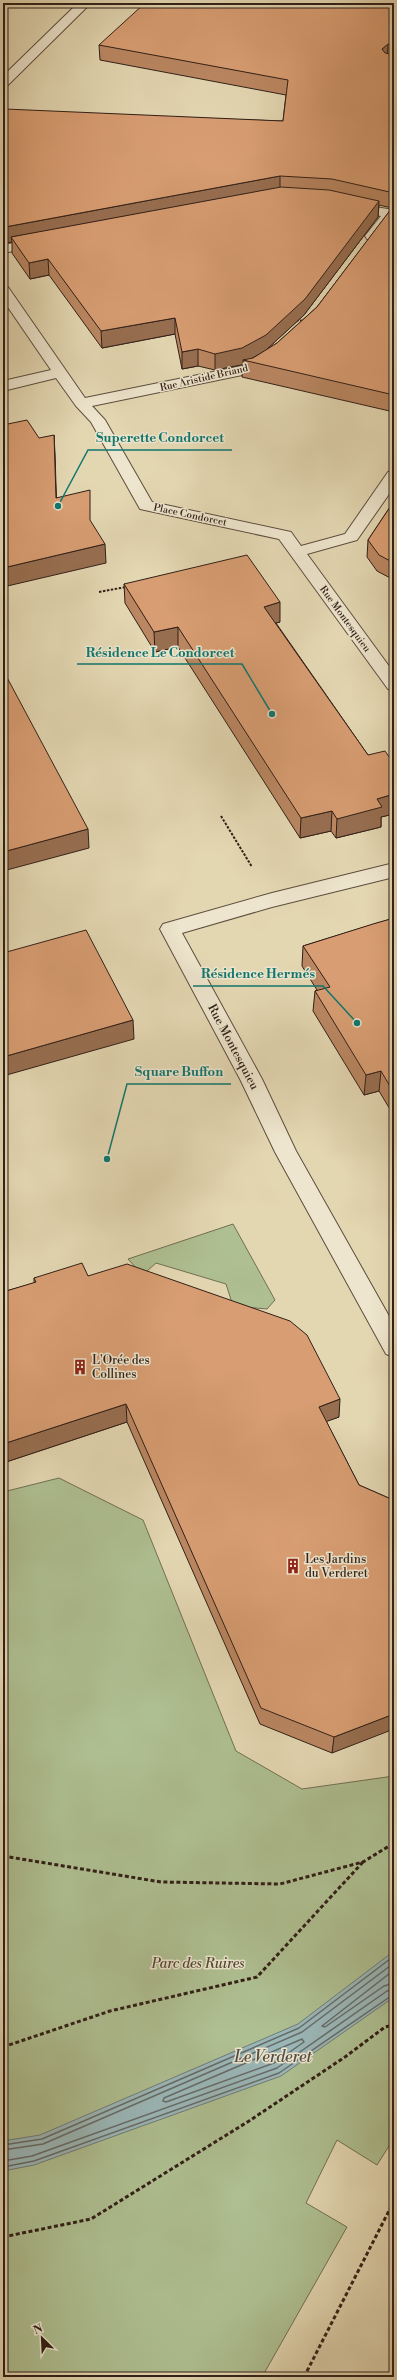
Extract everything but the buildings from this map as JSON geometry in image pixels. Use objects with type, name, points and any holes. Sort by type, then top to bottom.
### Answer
[{"type":"street","points":[[3,84],[85,3]]},
{"type":"street","points":[[337,202],[348,206],[390,213],[363,248]]},
{"type":"street","points":[[3,249],[55,239]]},
{"type":"street","points":[[3,290],[81,403]]},
{"type":"street","name":"Rue Aristide Briand","points":[[81,403],[247,370],[266,360],[295,337],[311,319]]},
{"type":"street","points":[[3,386],[61,372]]},
{"type":"street","name":"Place Condorcet","points":[[81,403],[97,420],[146,506],[285,535],[297,552]]},
{"type":"street","points":[[297,552],[351,537],[394,474]]},
{"type":"street","name":"Rue Montesquieu","points":[[297,552],[394,685]]},
{"type":"street","name":"Rue Montesquieu","points":[[394,870],[272,900],[170,930],[251,1078],[286,1152],[394,1347]]},
{"type":"path","points":[[288,322],[311,319]]},
{"type":"path","points":[[99,592],[130,586]]},
{"type":"path","points":[[221,816],[272,900]]},
{"type":"path","points":[[3,2047],[110,2011],[258,1977],[363,1862],[394,1843]]},
{"type":"path","points":[[3,1856],[161,1882],[280,1884],[363,1862]]},
{"type":"path","points":[[3,2237],[90,2219],[249,2121],[345,2057],[385,2028],[394,2025]]},
{"type":"path","points":[[304,2377],[394,2201]]},
{"type":"green space","points":[[233,1224],[275,1300],[267,1309],[233,1306],[226,1284],[156,1263],[146,1272],[137,1269],[128,1259]]},
{"type":"green space","name":"Parc des Ruires","points":[[59,1478],[143,1520],[236,1751],[302,1789],[394,1776],[394,2138],[377,2165],[337,2140],[306,2203],[347,2227],[262,2377],[3,2377],[3,1492]]},
{"type":"water","name":"Le Verderet","points":[[394,1951],[394,1997],[281,2076],[34,2165],[3,2171],[3,2141],[40,2135],[298,2024]]},
{"type":"place","name":"Superette Condorcet","points":[[58,506]]},
{"type":"place","name":"Résidence Le Condorcet","points":[[272,714]]},
{"type":"place","name":"Résidence Hermés","points":[[357,1023]]},
{"type":"place","name":"Square Buffon","points":[[107,1159]]},
{"type":"place","name":"L'Orée des Collines","points":[[80,1367]]},
{"type":"place","name":"Les Jardins du Verderet","points":[[293,1566]]}]
